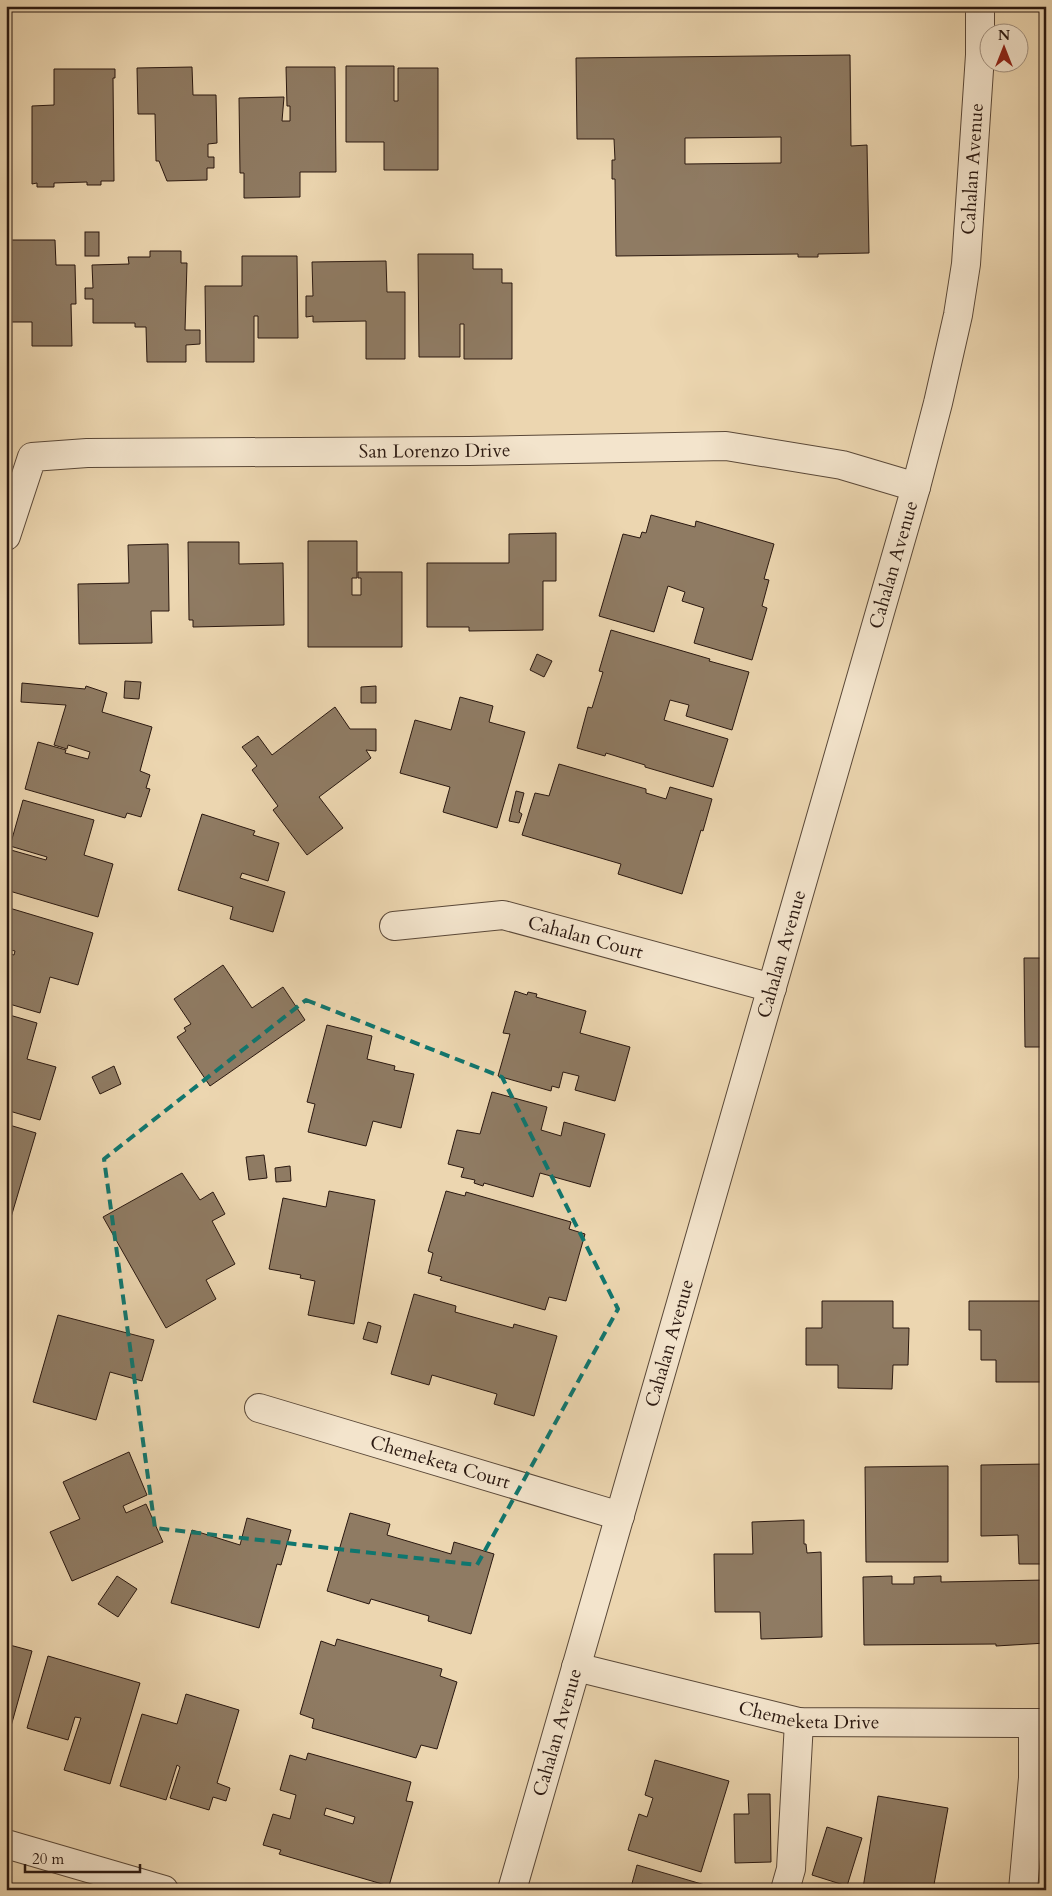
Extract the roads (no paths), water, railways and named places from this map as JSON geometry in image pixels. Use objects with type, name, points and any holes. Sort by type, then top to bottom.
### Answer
[{"type":"street","name":"Cahalan Avenue","points":[[512,1890],[916,487],[938,403],[958,315],[966,264],[980,55],[980,6]]},
{"type":"street","name":"San Lorenzo Drive","points":[[6,536],[32,457],[87,453],[459,452],[726,446],[842,465],[916,487]]},
{"type":"street","name":"Cahalan Court","points":[[394,926],[503,915],[772,988]]},
{"type":"street","name":"Chemeketa Court","points":[[259,1408],[620,1516]]},
{"type":"street","name":"Chemeketa Drive","points":[[576,1667],[799,1722],[1039,1723]]},
{"type":"street","points":[[785,1890],[791,1869],[799,1722]]},
{"type":"street","points":[[1023,1890],[1039,1723]]},
{"type":"street","points":[[6,1844],[164,1890]]}]
